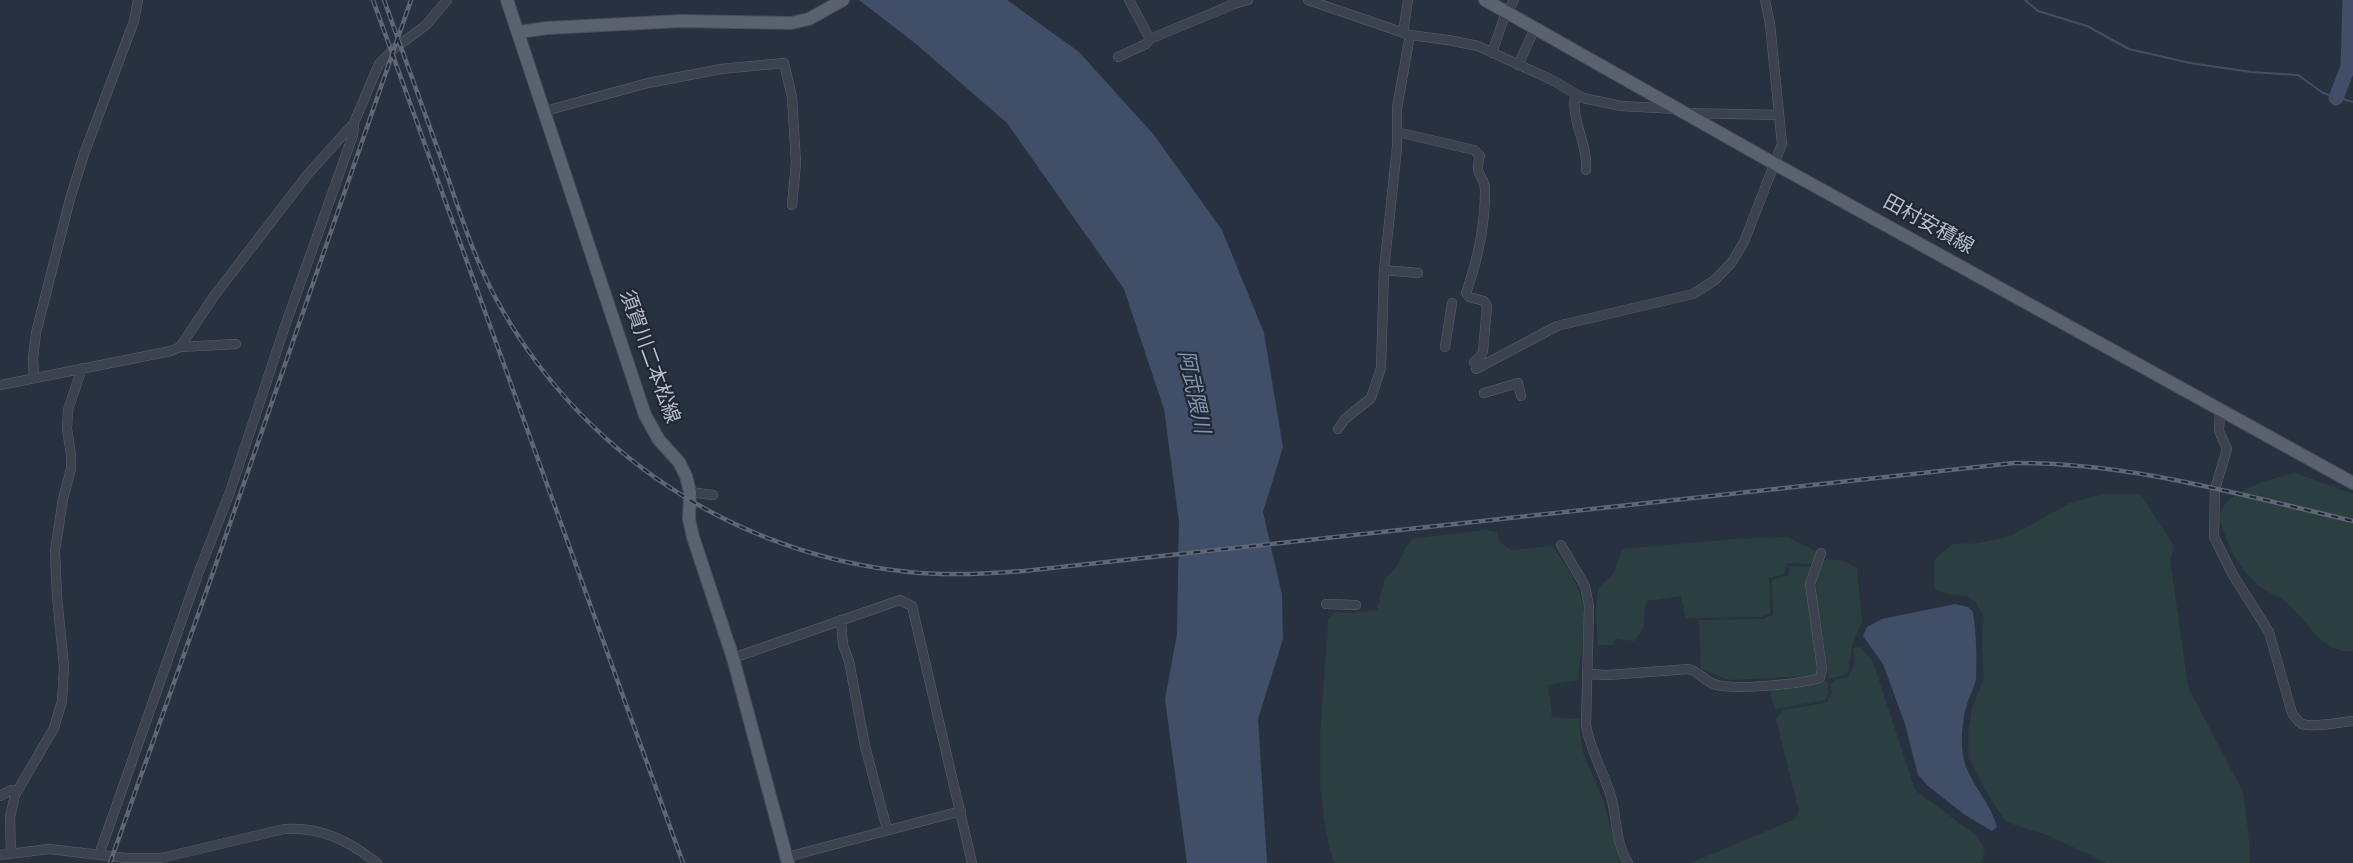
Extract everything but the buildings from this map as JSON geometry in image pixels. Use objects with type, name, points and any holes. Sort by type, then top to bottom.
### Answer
[{"type":"main road","name":"須賀川二本松線","points":[[507,0],[645,415],[662,444],[679,462],[688,482],[689,519],[693,537],[733,658],[788,860]]},
{"type":"main road","points":[[519,32],[547,28],[681,21],[790,23],[809,19],[843,0]]},
{"type":"main road","name":"田村安積線","points":[[1485,0],[1775,164],[2353,483]]},
{"type":"street","points":[[34,378],[33,358],[36,333],[70,199],[84,154],[134,21],[138,0]]},
{"type":"street","points":[[180,347],[214,296],[300,184],[354,123],[378,64],[426,25],[447,0]]},
{"type":"street","points":[[1129,0],[1150,39]]},
{"type":"street","points":[[1118,57],[1146,44],[1150,39],[1234,2],[1248,0]]},
{"type":"street","points":[[1338,429],[1345,419],[1371,398],[1380,376],[1384,270],[1397,132],[1396,108],[1408,0]]},
{"type":"street","points":[[1492,52],[1514,0]]},
{"type":"street","points":[[1397,132],[1474,150],[1480,156],[1477,172],[1485,188],[1482,228],[1466,293],[1469,297],[1484,301],[1488,306],[1483,351],[1475,365],[1557,326],[1681,298],[1703,289],[1715,280],[1738,254],[1775,164],[1782,138],[1770,24],[1765,0]]},
{"type":"street","points":[[1313,1],[1406,34],[1461,42],[1492,52],[1550,79],[1575,95],[1621,106],[1683,112],[1779,115]]},
{"type":"street","points":[[1518,65],[1534,28]]},
{"type":"street","points":[[545,111],[659,81],[721,69],[784,63],[787,66],[792,97],[796,163],[792,205]]},
{"type":"street","points":[[1575,95],[1574,117],[1583,144],[1586,170]]},
{"type":"street","points":[[99,855],[198,574],[230,492],[280,340],[354,135],[354,123]]},
{"type":"street","points":[[1384,270],[1418,273]]},
{"type":"street","points":[[1445,347],[1452,303]]},
{"type":"street","points":[[0,385],[171,351],[180,347],[236,344]]},
{"type":"street","points":[[11,853],[10,817],[17,791],[54,728],[63,701],[64,667],[55,551],[63,499],[71,469],[68,410],[82,368]]},
{"type":"street","points":[[1484,393],[1518,383],[1521,396]]},
{"type":"street","points":[[2220,409],[2219,431],[2227,449],[2215,489],[2214,537],[2219,551],[2269,632],[2292,713],[2296,719],[2308,725],[2353,721]]},
{"type":"street","points":[[690,492],[713,495]]},
{"type":"street","points":[[1562,545],[1585,586],[1589,606],[1588,738],[1611,798],[1620,845],[1628,863]]},
{"type":"street","points":[[1587,674],[1608,675],[1689,669],[1713,684],[1734,686],[1790,683],[1820,678],[1822,669],[1810,579],[1821,553]]},
{"type":"street","points":[[733,658],[900,600],[912,606],[972,863]]},
{"type":"street","points":[[1326,604],[1356,605]]},
{"type":"street","points":[[841,620],[843,645],[849,661],[865,746],[887,829]]},
{"type":"street","points":[[0,796],[11,790],[17,791]]},
{"type":"street","points":[[788,860],[887,829],[961,811]]},
{"type":"street","points":[[0,855],[49,849],[99,855],[125,861],[170,857],[296,828],[325,832],[338,837],[377,863]]},
{"type":"green space","points":[[2295,473],[2353,494],[2353,651],[2342,651],[2324,642],[2286,602],[2257,584],[2238,562],[2222,528],[2220,518],[2229,500],[2250,487]]},
{"type":"green space","points":[[2104,494],[2140,494],[2174,546],[2170,560],[2188,687],[2243,792],[2250,863],[2107,863],[2047,835],[2006,822],[1985,790],[1969,758],[1969,728],[1972,709],[1984,678],[1983,616],[1976,602],[1967,596],[1946,594],[1934,588],[1934,560],[1953,544],[1979,543],[2011,536],[2070,503]]},
{"type":"green space","points":[[1486,530],[1497,532],[1500,543],[1512,550],[1552,546],[1568,569],[1581,596],[1584,614],[1578,680],[1548,685],[1552,717],[1579,719],[1582,750],[1603,800],[1620,863],[1334,863],[1322,803],[1320,773],[1328,620],[1335,612],[1352,613],[1377,610],[1385,579],[1396,568],[1412,539]]},
{"type":"green space","points":[[1788,537],[1819,553],[1819,556],[1810,564],[1787,563],[1784,574],[1769,578],[1770,614],[1760,617],[1686,618],[1681,596],[1646,601],[1643,629],[1634,641],[1616,639],[1613,645],[1598,645],[1596,612],[1598,588],[1614,573],[1622,549],[1735,539]]},
{"type":"green space","points":[[1826,559],[1844,561],[1857,568],[1862,622],[1852,645],[1848,673],[1829,679],[1816,595],[1817,571]]},
{"type":"green space","points":[[1789,566],[1810,567],[1808,578],[1819,673],[1804,676],[1729,680],[1701,669],[1699,620],[1763,619],[1773,615],[1772,580],[1789,575]]},
{"type":"green space","points":[[1861,647],[1873,662],[1915,790],[1978,837],[1985,851],[1980,863],[1691,863],[1795,819],[1799,811],[1776,719],[1783,710],[1826,703],[1832,693],[1830,685],[1835,680],[1848,678],[1854,665],[1854,648]]},
{"type":"green space","points":[[1824,680],[1828,683],[1828,694],[1825,700],[1775,709],[1769,688]]},
{"type":"water","name":"阿武隈川","points":[[859,0],[1007,0],[1079,52],[1154,135],[1222,230],[1264,333],[1283,447],[1263,512],[1282,595],[1283,639],[1258,719],[1267,863],[1187,863],[1165,699],[1177,634],[1179,522],[1164,409],[1124,289],[1007,123],[916,44]]},
{"type":"water","points":[[1955,604],[1968,607],[1973,612],[1976,678],[1965,711],[1962,746],[1967,769],[1994,818],[1997,827],[1992,831],[1965,815],[1928,786],[1918,775],[1905,724],[1883,664],[1863,636],[1867,627],[1882,619]]},
{"type":"waterway","points":[[2025,0],[2038,11],[2087,26],[2129,49],[2190,63],[2251,72],[2298,75],[2323,93],[2353,102]]},
{"type":"waterway","points":[[2336,98],[2348,67],[2350,0]]},
{"type":"railway","points":[[373,0],[683,863]]},
{"type":"railway","points":[[384,0],[480,266],[494,295],[528,351],[569,402],[616,447],[667,486],[723,518],[782,543],[844,562],[923,573],[966,574],[1024,571],[2014,463],[2057,464],[2142,474],[2227,491],[2353,521]]},
{"type":"railway","points":[[110,863],[411,0]]}]
